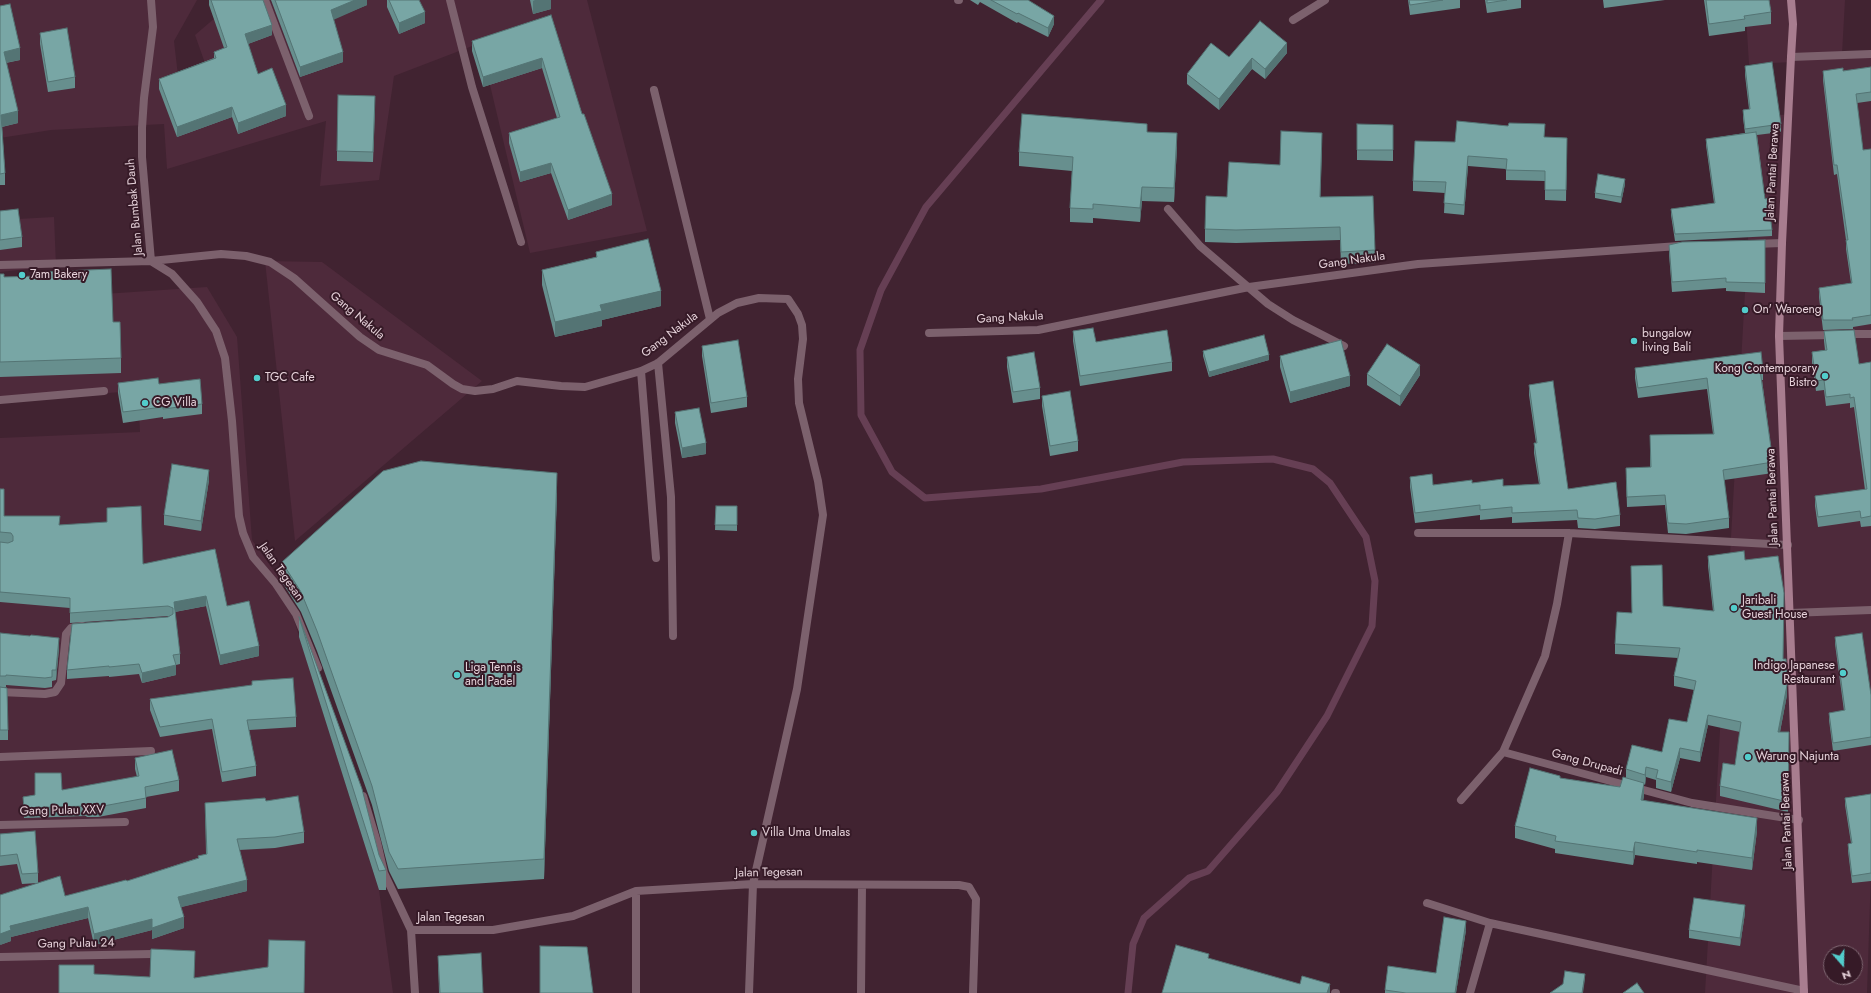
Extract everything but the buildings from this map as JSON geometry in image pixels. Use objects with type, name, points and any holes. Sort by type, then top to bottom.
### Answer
[{"type":"street","name":"Jalan Bumbak Dauh","points":[[0,264],[151,261],[142,157],[142,128],[144,98],[153,27],[151,0]]},
{"type":"street","points":[[265,0],[309,116]]},
{"type":"street","points":[[450,0],[472,87],[521,242]]},
{"type":"street","points":[[1293,20],[1325,0]]},
{"type":"street","name":"Jalan Pantai Berawa","points":[[1791,0],[1793,24],[1792,57],[1782,244],[1779,336],[1799,820],[1804,992]]},
{"type":"street","points":[[1792,57],[1871,54]]},
{"type":"street","points":[[654,90],[710,319]]},
{"type":"street","points":[[1168,209],[1200,246],[1268,304],[1293,320],[1344,346]]},
{"type":"street","points":[[1743,244],[1782,244]]},
{"type":"street","name":"Gang Nakula","points":[[929,333],[1038,330],[1249,287],[1418,264],[1690,246]]},
{"type":"street","name":"Gang Nakula","points":[[151,261],[221,254],[246,256],[270,262],[294,278],[360,337],[379,350],[427,365],[462,389],[475,391],[493,389],[518,381],[585,387],[641,371],[658,362],[710,319],[737,303],[759,298],[788,299],[798,314],[802,325],[803,339],[798,379],[799,404],[818,481],[823,515],[797,689],[753,884]]},
{"type":"street","name":"Jalan Tegesan","points":[[151,261],[172,274],[197,302],[216,331],[225,358],[232,421],[239,516],[243,533],[253,557],[276,584],[296,614],[320,675]]},
{"type":"street","points":[[1779,336],[1871,334]]},
{"type":"street","points":[[658,362],[671,497],[672,636]]},
{"type":"street","points":[[641,371],[656,558]]},
{"type":"street","points":[[0,400],[104,391]]},
{"type":"street","points":[[1418,533],[1568,533],[1788,545]]},
{"type":"street","points":[[1460,800],[1503,752],[1545,656],[1557,604],[1568,533]]},
{"type":"street","points":[[1790,613],[1871,610]]},
{"type":"street","points":[[0,692],[45,694],[55,692],[61,683],[67,630],[76,627],[92,626]]},
{"type":"street","points":[[0,757],[151,750]]},
{"type":"street","name":"Gang Drupadi","points":[[1503,752],[1692,803],[1799,820]]},
{"type":"street","name":"Jalan Tegesan","points":[[359,785],[377,842],[384,873],[411,930],[493,930],[573,916],[636,892],[753,884],[969,887],[976,899],[973,993]]},
{"type":"street","name":"Gang Pulau XXV","points":[[0,825],[125,822]]},
{"type":"street","points":[[749,993],[753,884]]},
{"type":"street","points":[[862,885],[862,993]]},
{"type":"street","points":[[636,892],[636,993]]},
{"type":"street","points":[[1427,903],[1490,923],[1804,992]]},
{"type":"street","points":[[1470,993],[1490,923]]},
{"type":"street","points":[[411,930],[415,993]]},
{"type":"street","name":"Gang Pulau 24","points":[[0,958],[152,954]]},
{"type":"shaded area","points":[[0,0],[197,0],[174,41],[180,93],[211,80],[195,35],[216,17],[210,0],[587,0],[647,231],[530,253],[480,43],[394,76],[379,180],[320,186],[326,121],[167,169],[164,124],[51,130],[0,138]]},
{"type":"shaded area","points":[[1745,0],[1845,0],[1842,54],[1871,54],[1871,872],[1867,993],[1705,993],[1755,117],[1792,114],[1794,62],[1749,64]]},
{"type":"shaded area","points":[[54,217],[56,266],[0,272],[0,220]]},
{"type":"shaded area","points":[[265,261],[322,262],[482,381],[295,541]]},
{"type":"shaded area","points":[[207,287],[237,337],[252,540],[282,582],[379,890],[393,993],[0,993],[0,438],[140,432],[138,391],[0,400],[0,301]]},
{"type":"waterway","points":[[1101,0],[926,207],[881,290],[860,350],[861,415],[892,472],[925,498],[1041,489],[1183,462],[1273,459],[1313,469],[1330,483],[1366,537],[1375,581],[1372,626],[1327,716],[1277,792],[1208,871],[1189,878],[1144,918],[1133,944],[1128,993]]},
{"type":"place","name":"7am Bakery","points":[[22,275]]},
{"type":"place","name":"On' Waroeng","points":[[1745,310]]},
{"type":"place","name":"bungalow living Bali","points":[[1634,341]]},
{"type":"place","name":"Kong Contemporary Bistro","points":[[1825,376]]},
{"type":"place","name":"TGC Cafe","points":[[257,378]]},
{"type":"place","name":"CG Villa","points":[[145,403]]},
{"type":"place","name":"Jaribali Guest House","points":[[1734,608]]},
{"type":"place","name":"Indigo Japanese Restaurant","points":[[1843,673]]},
{"type":"place","name":"Liga Tennis and Padel","points":[[457,675]]},
{"type":"place","name":"Warung Najunta","points":[[1748,757]]},
{"type":"place","name":"Villa Uma Umalas","points":[[754,833]]}]
